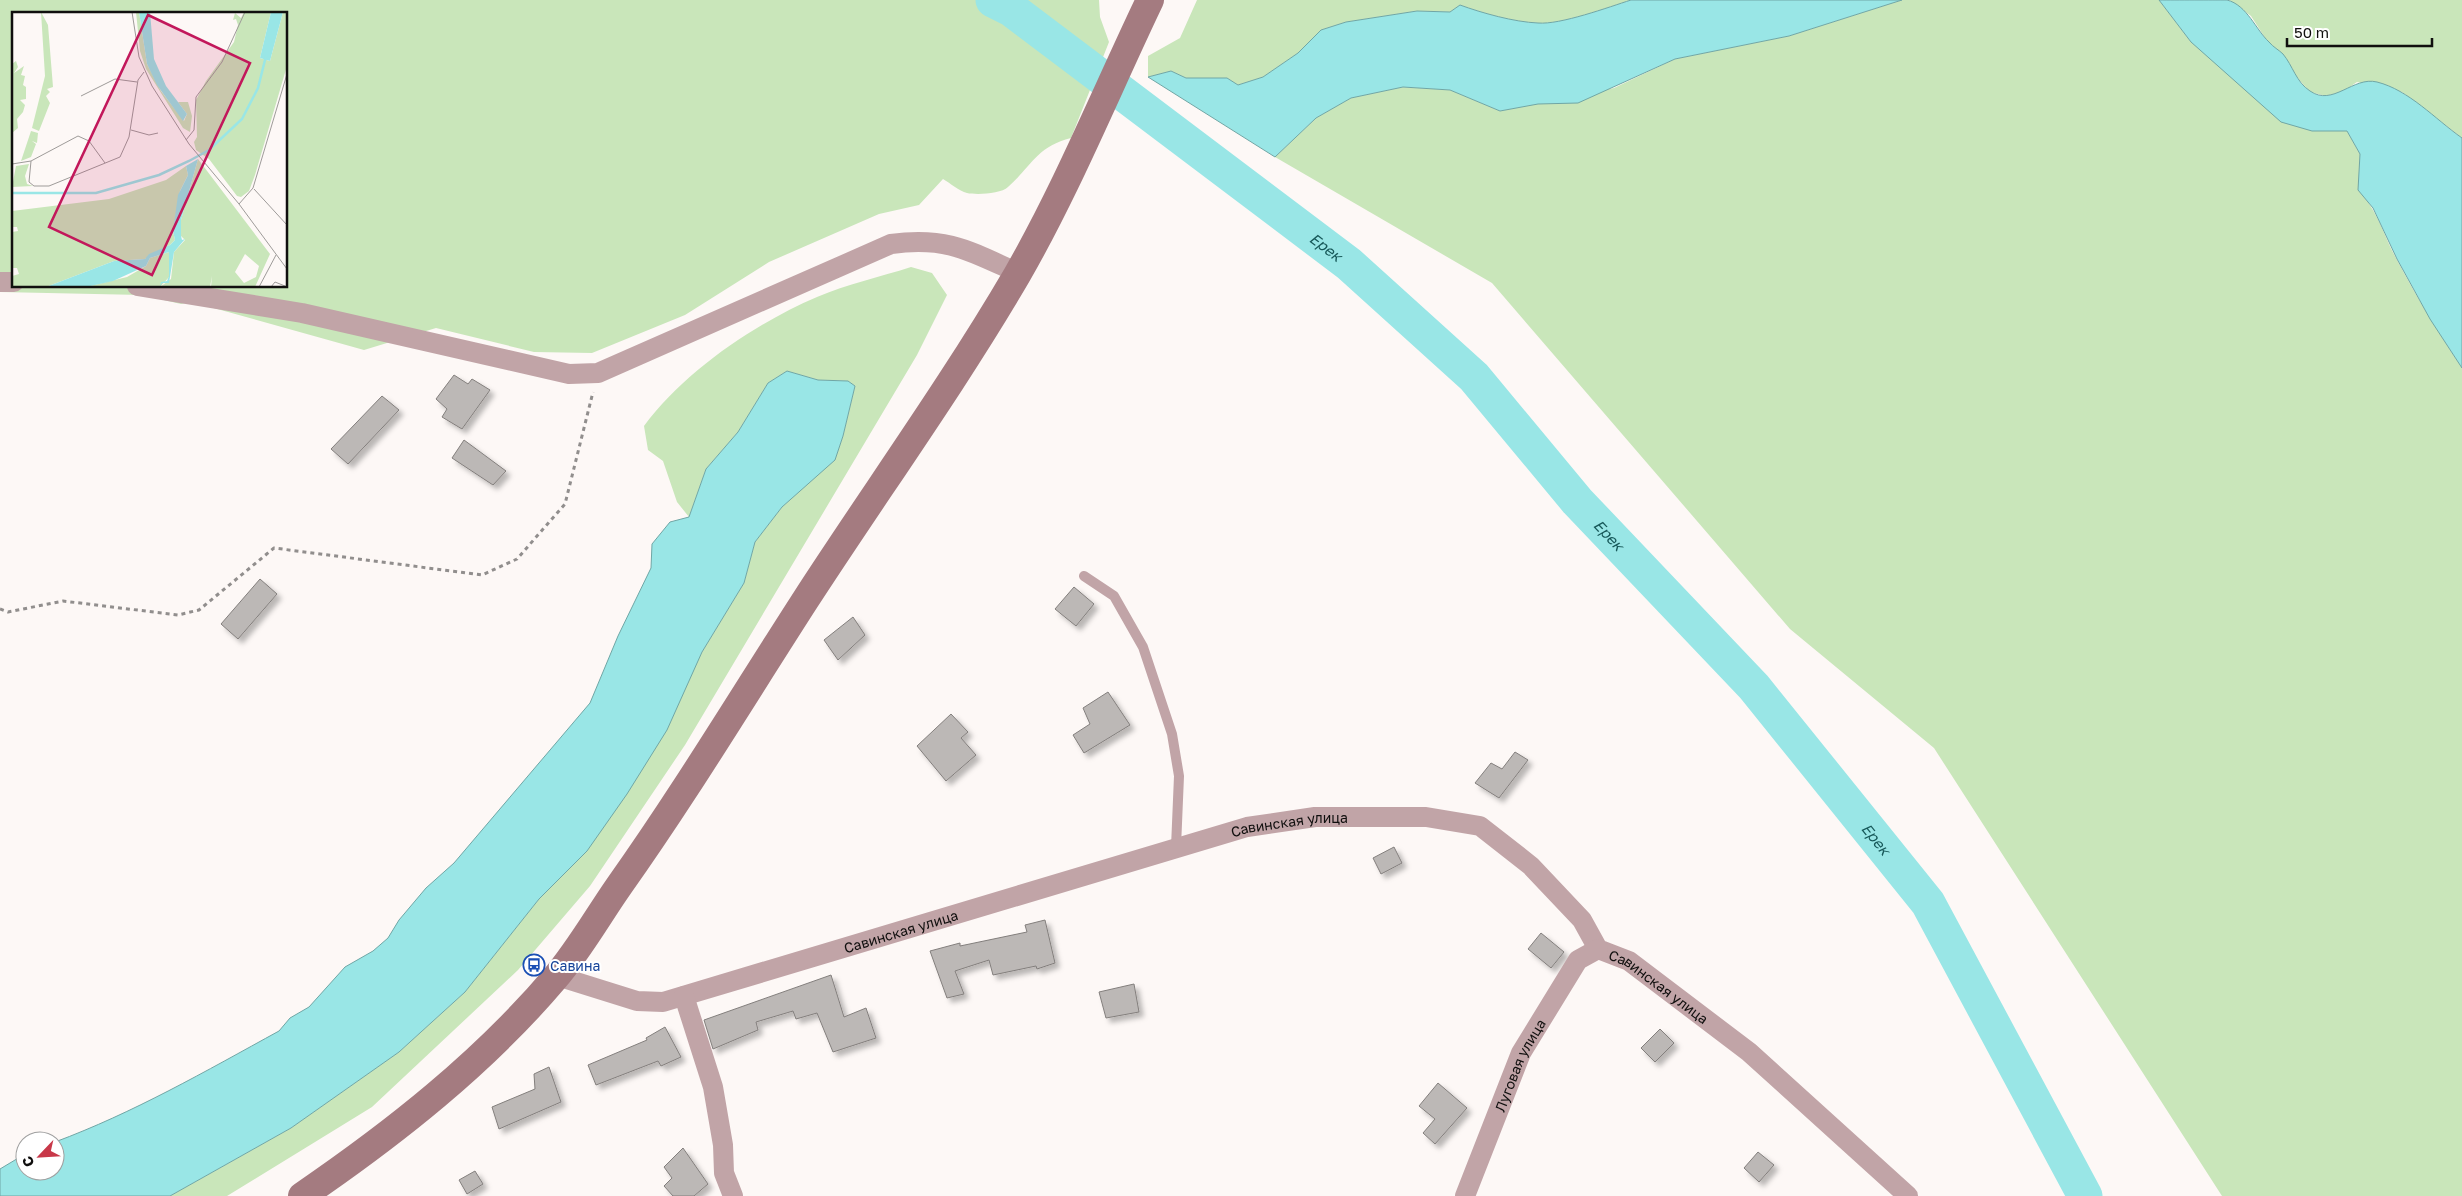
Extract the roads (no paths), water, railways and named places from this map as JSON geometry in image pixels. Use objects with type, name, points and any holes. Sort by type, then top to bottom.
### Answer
[{"type":"street","points":[[302,1196],[363,1154],[441,1092],[505,1031],[556,976],[652,839],[809,594],[985,328],[1018,273],[1074,167],[1150,0]]},
{"type":"street","points":[[149,288],[302,313],[569,374],[598,373],[891,244],[910,241],[959,246],[1018,273]]},
{"type":"street","name":"Савинская улица","points":[[556,976],[637,1001],[663,1002],[1247,827],[1315,817],[1426,816],[1480,826],[1531,866],[1582,920],[1598,949],[1629,961],[1749,1052],[1908,1196]]},
{"type":"street","name":"Луговая улица","points":[[1465,1196],[1521,1053],[1578,960],[1598,949]]},
{"type":"street","points":[[684,996],[713,1087],[723,1145],[724,1173],[732,1196]]},
{"type":"lane","points":[[1084,576],[1114,596],[1143,647],[1172,734],[1179,776],[1176,847]]},
{"type":"water","points":[[1631,0],[1902,0],[1789,36],[1675,59],[1578,103],[1538,104],[1500,111],[1450,90],[1403,87],[1351,98],[1316,118],[1275,157],[1148,77],[1171,71],[1186,78],[1227,78],[1238,85],[1263,77],[1298,53],[1321,30],[1346,22],[1417,11],[1450,12],[1460,5],[1509,19],[1547,23],[1584,15]]},
{"type":"water","points":[[2159,0],[2227,0],[2234,3],[2246,12],[2264,37],[2283,54],[2298,79],[2310,91],[2318,95],[2335,94],[2360,83],[2368,81],[2377,82],[2400,91],[2411,98],[2462,138],[2462,368],[2430,319],[2397,259],[2373,208],[2358,190],[2360,154],[2347,131],[2312,131],[2281,122],[2191,42]]},
{"type":"water","points":[[787,371],[818,380],[848,381],[855,386],[835,460],[782,507],[755,542],[744,583],[702,652],[667,730],[627,794],[587,851],[539,899],[465,992],[399,1052],[291,1128],[170,1196],[0,1196],[0,1169],[15,1160],[15,1181],[65,1181],[65,1138],[141,1105],[279,1031],[290,1018],[309,1007],[345,967],[373,951],[388,938],[399,920],[426,888],[454,863],[590,703],[618,636],[651,568],[652,544],[670,522],[689,517],[706,469],[738,432],[768,383]]},
{"type":"waterway","name":"Ерек","points":[[993,0],[1011,9],[1349,264],[1474,377],[1577,501],[1754,687],[1928,903],[2085,1196]]},
{"type":"place","name":"Савина","points":[[534,965]]}]
